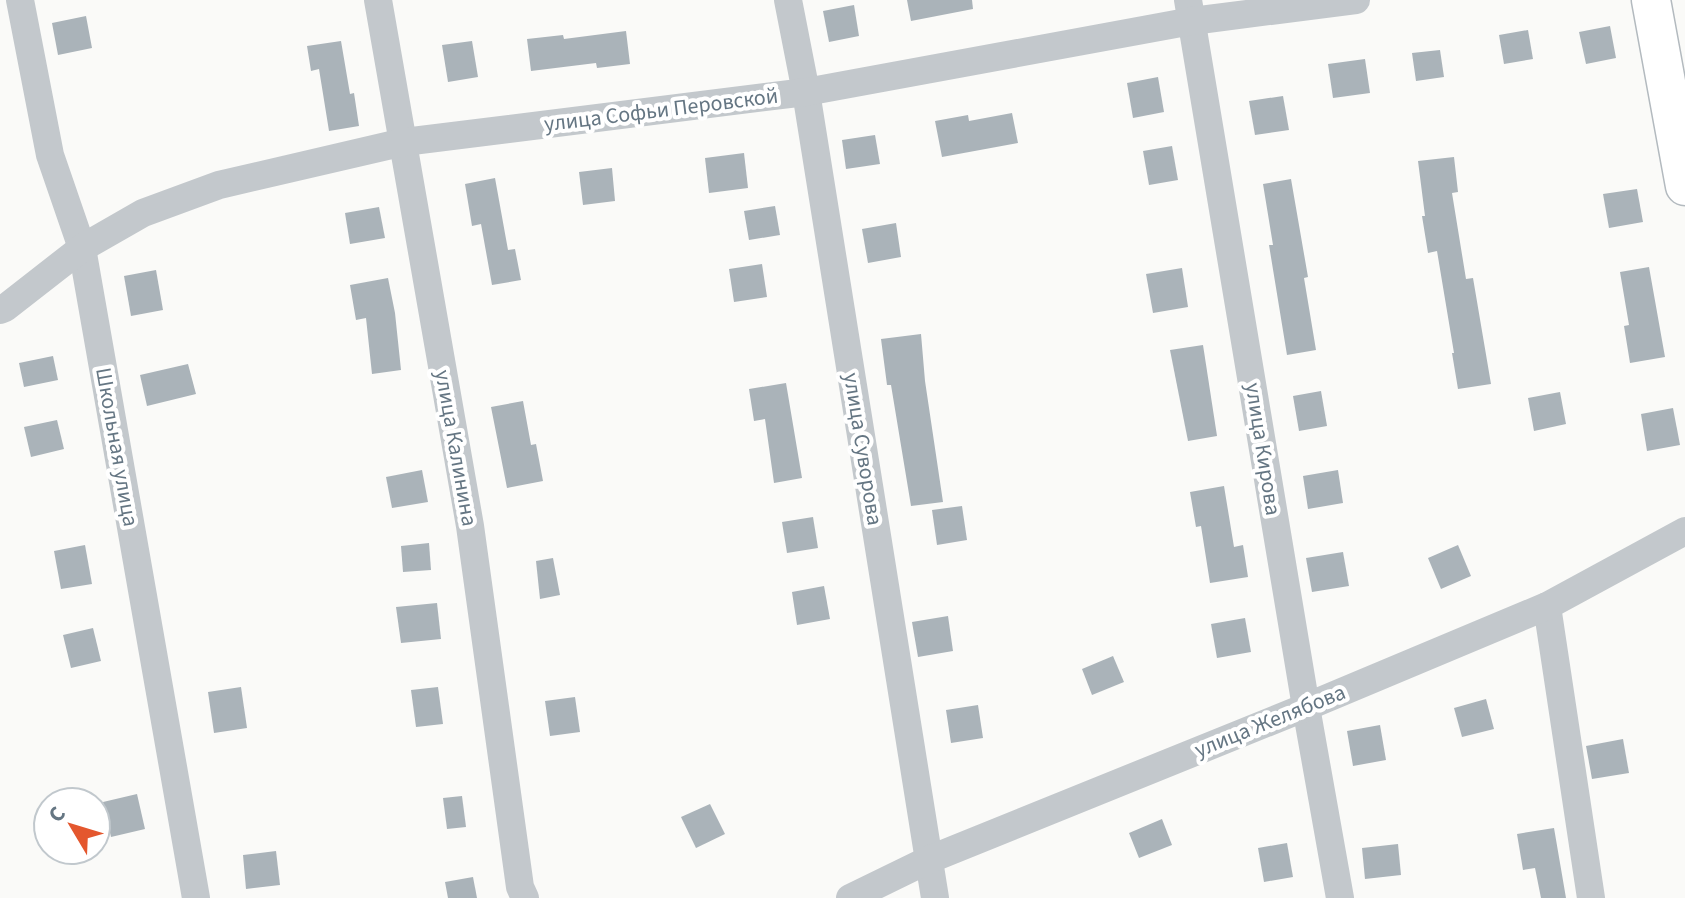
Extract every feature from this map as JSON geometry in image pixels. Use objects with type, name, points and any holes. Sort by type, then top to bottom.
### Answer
[{"type":"street","name":"Школьная улица","points":[[20,0],[50,155],[82,248],[196,898]]},
{"type":"street","name":"улица Калинина","points":[[378,0],[470,526],[520,887],[525,898]]},
{"type":"street","name":"улица Суворова","points":[[788,0],[806,92],[935,898]]},
{"type":"street","name":"улица Софьи Перовской","points":[[0,310],[82,248],[143,213],[219,185],[404,142],[806,92],[1190,11],[1356,0]]},
{"type":"street","points":[[1651,0],[1685,186]]},
{"type":"street","name":"улица Кирова","points":[[1190,11],[1340,898]]},
{"type":"street","name":"улица Желябова","points":[[850,898],[928,860],[1547,606],[1685,531]]},
{"type":"street","points":[[1547,606],[1591,898]]},
{"type":"building","points":[[907,0],[972,0],[973,9],[911,21]]},
{"type":"building","points":[[854,5],[859,36],[829,42],[823,11]]},
{"type":"building","points":[[86,16],[92,48],[58,55],[52,23]]},
{"type":"building","points":[[1610,26],[1616,58],[1586,64],[1579,32]]},
{"type":"building","points":[[1528,30],[1533,59],[1504,64],[1499,35]]},
{"type":"building","points":[[626,31],[630,64],[597,68],[596,63],[531,71],[527,39],[563,35],[564,39]]},
{"type":"building","points":[[341,41],[359,126],[329,131],[319,69],[311,71],[307,46]]},
{"type":"building","points":[[472,41],[478,77],[448,82],[442,45]]},
{"type":"building","points":[[1440,50],[1444,77],[1416,81],[1412,53]]},
{"type":"building","points":[[1365,59],[1370,93],[1333,98],[1328,64]]},
{"type":"building","points":[[1158,77],[1164,112],[1133,118],[1127,83]]},
{"type":"building","points":[[1283,96],[1289,130],[1255,135],[1249,101]]},
{"type":"building","points":[[1012,113],[1018,143],[942,157],[935,121],[968,115],[969,121]]},
{"type":"building","points":[[875,135],[880,164],[846,169],[842,140]]},
{"type":"building","points":[[1172,146],[1178,180],[1149,185],[1143,151]]},
{"type":"building","points":[[744,153],[748,188],[709,193],[705,158]]},
{"type":"building","points":[[1454,157],[1458,192],[1452,193],[1466,279],[1473,278],[1491,384],[1458,389],[1437,251],[1428,253],[1418,161]]},
{"type":"building","points":[[612,168],[615,201],[583,205],[579,172]]},
{"type":"building","points":[[495,178],[508,250],[515,249],[521,280],[492,285],[481,224],[472,226],[465,184]]},
{"type":"building","points":[[1291,179],[1308,277],[1304,278],[1316,350],[1287,355],[1269,245],[1273,245],[1263,184]]},
{"type":"building","points":[[1637,189],[1643,222],[1609,228],[1603,194]]},
{"type":"building","points":[[775,206],[780,235],[749,240],[744,211]]},
{"type":"building","points":[[379,207],[385,238],[350,244],[345,213]]},
{"type":"building","points":[[896,223],[901,257],[868,263],[862,229]]},
{"type":"building","points":[[762,264],[767,297],[734,302],[729,269]]},
{"type":"building","points":[[1649,267],[1665,357],[1630,363],[1624,326],[1629,325],[1620,272]]},
{"type":"building","points":[[1182,268],[1188,307],[1153,313],[1146,274]]},
{"type":"building","points":[[156,270],[163,310],[131,316],[124,276]]},
{"type":"building","points":[[388,278],[401,370],[372,374],[366,318],[356,320],[350,285]]},
{"type":"building","points":[[921,334],[943,502],[911,506],[881,339]]},
{"type":"building","points":[[1203,345],[1217,436],[1188,441],[1170,350]]},
{"type":"building","points":[[53,356],[58,380],[24,387],[19,363]]},
{"type":"building","points":[[188,364],[196,394],[147,406],[140,375]]},
{"type":"building","points":[[786,383],[802,478],[774,483],[765,419],[754,421],[749,389]]},
{"type":"building","points":[[1321,391],[1327,426],[1299,431],[1293,396]]},
{"type":"building","points":[[1560,392],[1566,424],[1534,431],[1528,398]]},
{"type":"building","points":[[523,401],[531,445],[536,444],[543,481],[507,488],[491,407]]},
{"type":"building","points":[[1673,408],[1680,445],[1647,451],[1641,414]]},
{"type":"building","points":[[57,420],[64,449],[31,457],[24,427]]},
{"type":"building","points":[[422,470],[428,502],[392,508],[386,477]]},
{"type":"building","points":[[1338,470],[1343,503],[1308,509],[1303,476]]},
{"type":"building","points":[[1224,486],[1234,547],[1243,545],[1248,577],[1210,583],[1201,526],[1196,527],[1190,492]]},
{"type":"building","points":[[962,506],[967,540],[937,545],[932,510]]},
{"type":"building","points":[[813,517],[818,548],[787,553],[782,522]]},
{"type":"building","points":[[429,543],[431,570],[403,572],[401,546]]},
{"type":"building","points":[[85,545],[92,584],[61,589],[54,551]]},
{"type":"building","points":[[1458,545],[1471,576],[1441,589],[1428,558]]},
{"type":"building","points":[[1343,552],[1349,586],[1312,592],[1306,558]]},
{"type":"building","points":[[553,558],[560,595],[540,599],[536,561]]},
{"type":"building","points":[[824,586],[830,619],[797,625],[792,592]]},
{"type":"building","points":[[437,603],[441,639],[401,643],[396,607]]},
{"type":"building","points":[[948,616],[953,651],[918,657],[912,622]]},
{"type":"building","points":[[1245,618],[1251,652],[1217,658],[1211,624]]},
{"type":"building","points":[[93,628],[101,661],[71,668],[63,635]]},
{"type":"building","points":[[1113,656],[1124,682],[1092,695],[1082,669]]},
{"type":"building","points":[[241,687],[247,728],[214,733],[208,692]]},
{"type":"building","points":[[438,687],[443,724],[416,727],[411,690]]},
{"type":"building","points":[[575,697],[580,732],[550,736],[545,701]]},
{"type":"building","points":[[1486,699],[1494,729],[1462,737],[1454,708]]},
{"type":"building","points":[[978,705],[983,738],[951,743],[946,710]]},
{"type":"building","points":[[1380,725],[1386,760],[1353,766],[1347,731]]},
{"type":"building","points":[[1623,739],[1629,773],[1592,779],[1586,746]]},
{"type":"building","points":[[137,794],[145,829],[112,837],[112,800]]},
{"type":"building","points":[[462,796],[466,827],[447,829],[443,798]]},
{"type":"building","points":[[710,804],[725,834],[696,848],[681,817]]},
{"type":"building","points":[[1162,819],[1172,845],[1139,858],[1129,833]]},
{"type":"building","points":[[1554,828],[1566,898],[1541,898],[1535,868],[1523,870],[1517,834]]},
{"type":"building","points":[[1287,843],[1293,877],[1264,882],[1258,848]]},
{"type":"building","points":[[1398,844],[1401,875],[1365,879],[1362,848]]},
{"type":"building","points":[[276,851],[280,885],[246,889],[243,855]]},
{"type":"building","points":[[473,877],[477,898],[448,898],[445,882]]}]
